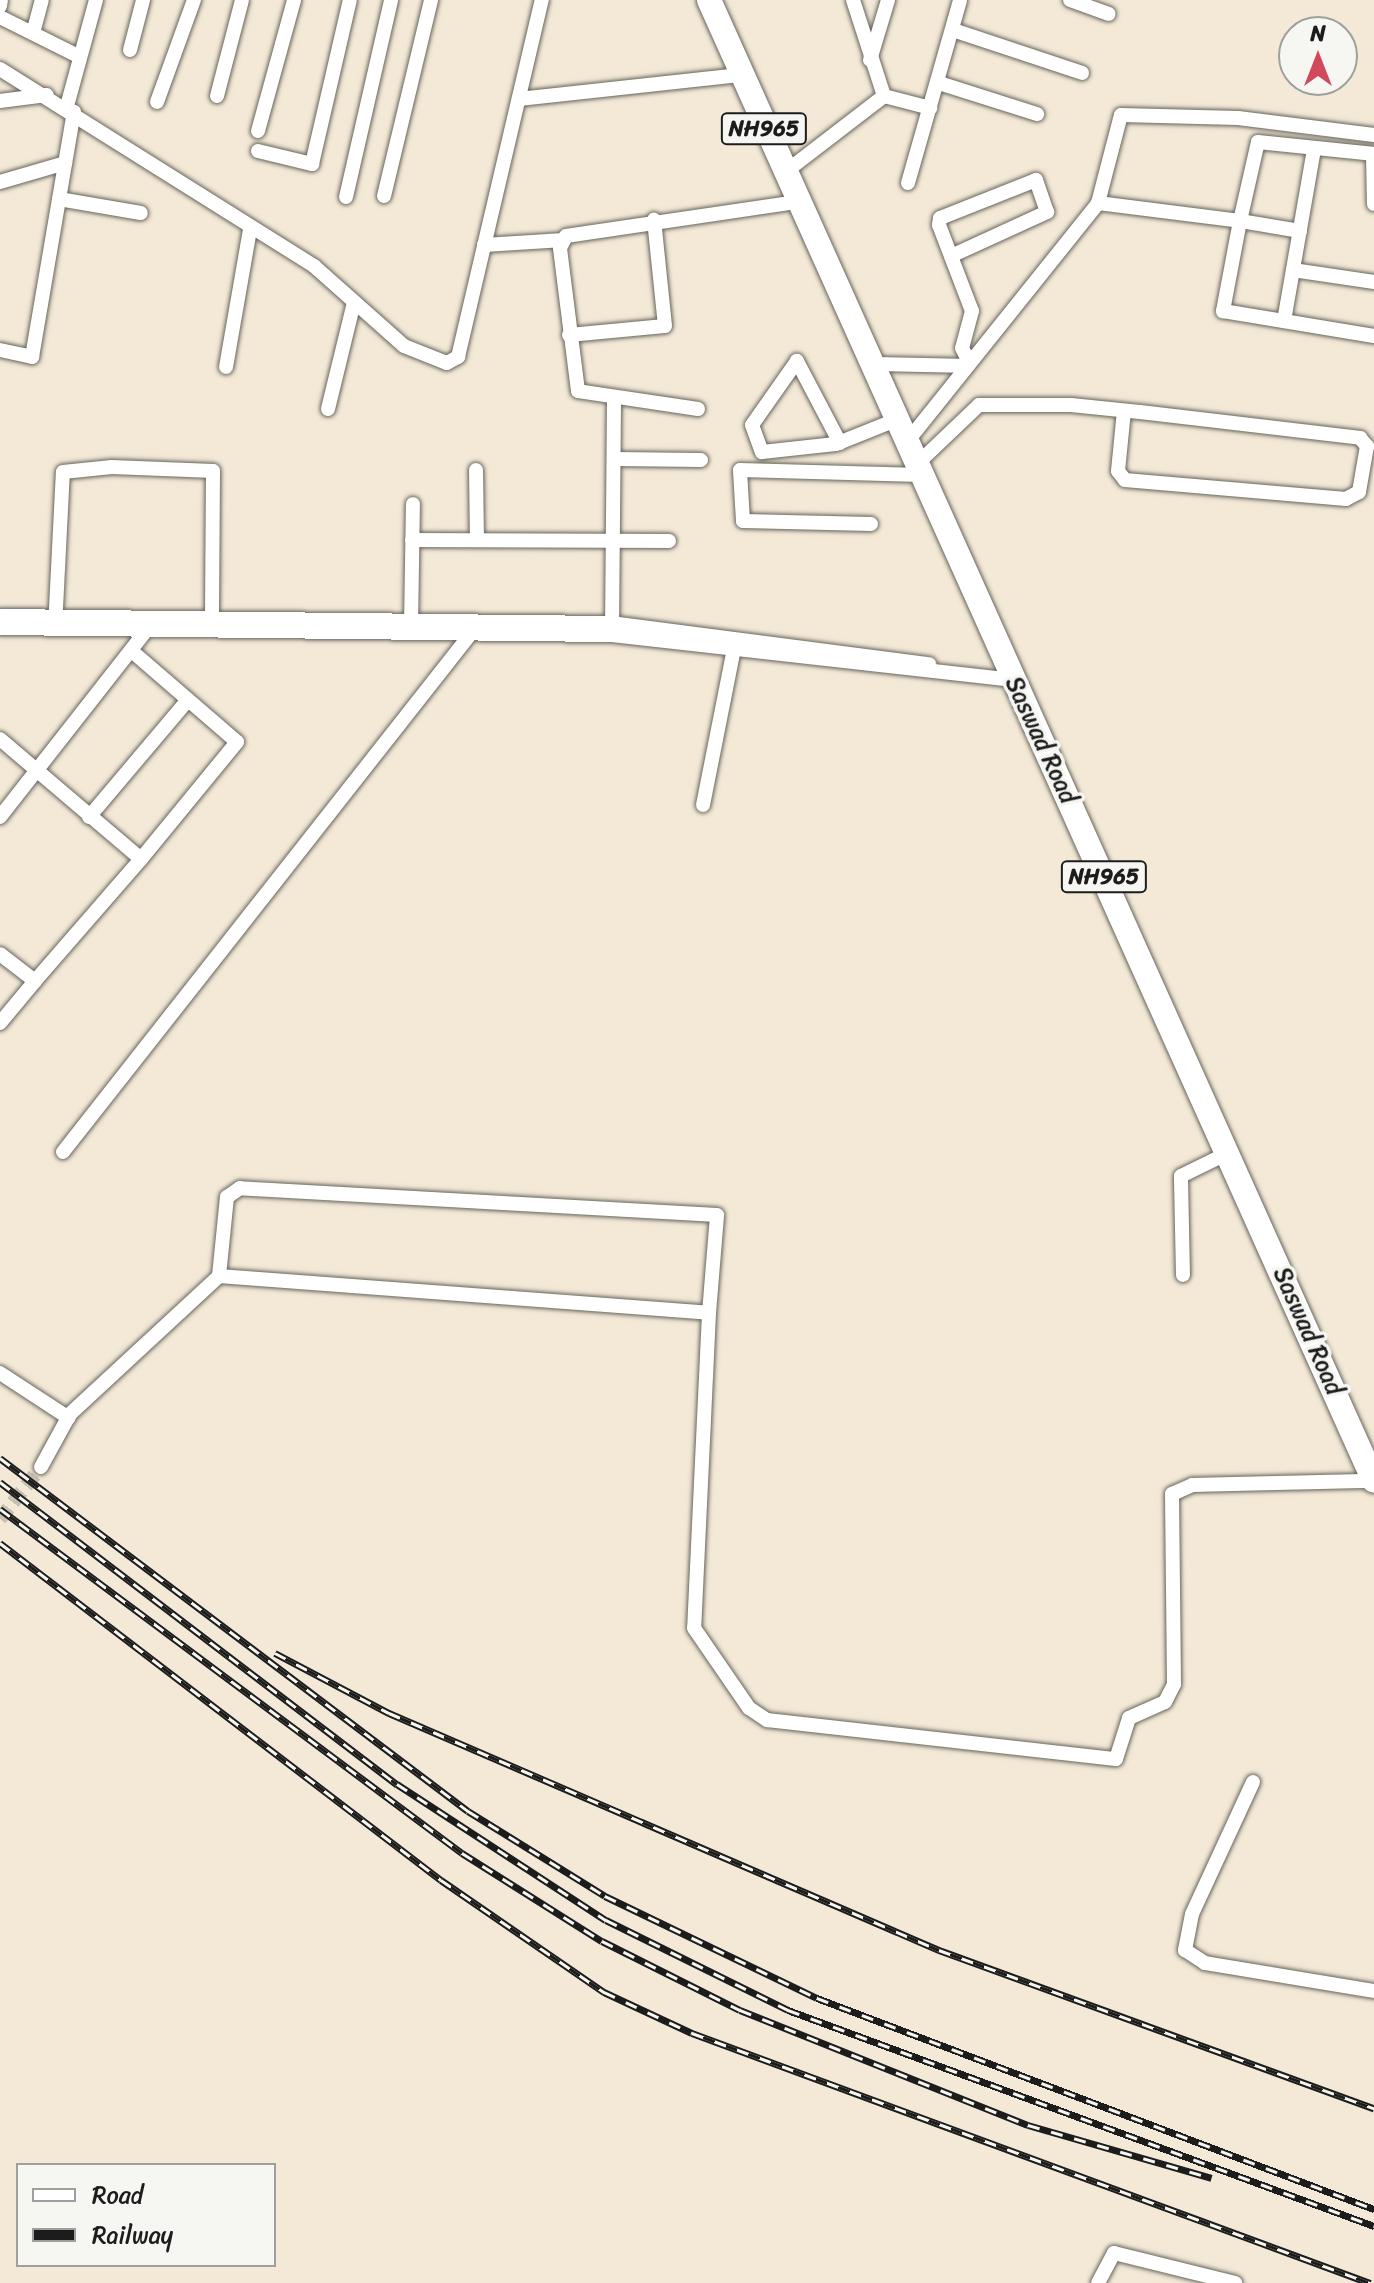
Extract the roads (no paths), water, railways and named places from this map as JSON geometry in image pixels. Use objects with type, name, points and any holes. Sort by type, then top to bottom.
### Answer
[{"type":"highway","name":"Saswad Road","points":[[709,0],[796,202],[1230,1152],[1374,1481]]},
{"type":"street","points":[[0,6],[1,0]]},
{"type":"street","points":[[33,33],[42,0]]},
{"type":"street","points":[[0,350],[32,357],[65,163],[70,109],[96,0]]},
{"type":"street","points":[[130,50],[143,0]]},
{"type":"street","points":[[157,102],[194,0]]},
{"type":"street","points":[[217,96],[242,0]]},
{"type":"street","points":[[258,131],[294,0]]},
{"type":"street","points":[[258,151],[312,164],[350,0]]},
{"type":"street","points":[[346,197],[391,0]]},
{"type":"street","points":[[384,196],[431,0]]},
{"type":"street","points":[[0,69],[70,109],[250,230],[314,266],[404,346],[454,362],[542,0]]},
{"type":"street","points":[[853,0],[884,96]]},
{"type":"street","points":[[870,60],[888,0]]},
{"type":"street","points":[[908,183],[939,83],[960,0]]},
{"type":"street","points":[[1070,0],[1109,14]]},
{"type":"street","points":[[0,17],[80,57]]},
{"type":"street","points":[[953,30],[1082,73]]},
{"type":"street","points":[[519,99],[740,75]]},
{"type":"street","points":[[939,83],[1037,114]]},
{"type":"street","points":[[0,101],[47,95]]},
{"type":"street","points":[[884,96],[930,108]]},
{"type":"street","points":[[784,173],[884,96]]},
{"type":"street","points":[[914,461],[967,364],[1098,203],[1119,121],[1128,111],[1374,135]]},
{"type":"street","points":[[1374,204],[1374,154],[1258,142],[1223,311],[1374,336]]},
{"type":"street","points":[[1284,321],[1314,149]]},
{"type":"street","points":[[0,182],[65,163]]},
{"type":"street","points":[[951,256],[1047,212],[1036,180],[942,215],[951,256],[972,311],[962,348],[967,364]]},
{"type":"street","points":[[59,199],[141,213]]},
{"type":"street","points":[[484,245],[564,240],[578,229],[796,202]]},
{"type":"street","points":[[1098,203],[1300,231]]},
{"type":"street","points":[[569,335],[665,326],[654,220]]},
{"type":"street","points":[[226,367],[250,230]]},
{"type":"street","points":[[564,240],[569,335],[578,391],[698,409]]},
{"type":"street","points":[[1293,270],[1374,282]]},
{"type":"street","points":[[328,409],[354,302]]},
{"type":"street","points":[[840,443],[797,361],[752,425],[761,450],[840,443],[896,420]]},
{"type":"street","points":[[871,364],[967,364]]},
{"type":"street","points":[[612,629],[614,400]]},
{"type":"street","points":[[871,524],[743,521],[740,470],[914,461],[979,405],[1124,411],[1360,438],[1367,446],[1359,492],[1346,499],[1125,480],[1118,471],[1124,411]]},
{"type":"street","points":[[614,459],[701,460]]},
{"type":"street","points":[[55,623],[63,472],[128,467],[213,471],[212,623]]},
{"type":"street","points":[[476,470],[477,539]]},
{"type":"street","points":[[411,625],[413,504]]},
{"type":"street","points":[[412,540],[613,538],[669,541]]},
{"type":"street","points":[[0,616],[55,623]]},
{"type":"street","points":[[0,628],[55,623],[212,623],[612,629],[1011,675]]},
{"type":"street","points":[[0,817],[40,773],[134,653],[151,624]]},
{"type":"street","points":[[63,1152],[476,627]]},
{"type":"street","points":[[703,805],[734,645]]},
{"type":"street","points":[[0,1023],[237,742],[134,653]]},
{"type":"street","points":[[89,817],[188,700]]},
{"type":"street","points":[[0,739],[141,859]]},
{"type":"street","points":[[0,954],[35,981]]},
{"type":"street","points":[[1183,1275],[1181,1176],[1230,1152]]},
{"type":"street","points":[[41,1467],[69,1418],[219,1276],[227,1197],[240,1188],[717,1215],[709,1313],[694,1628],[749,1708],[767,1720],[1116,1759],[1129,1718],[1165,1702],[1174,1684],[1172,1494],[1192,1485],[1374,1481]]},
{"type":"street","points":[[219,1276],[709,1313]]},
{"type":"street","points":[[0,1373],[69,1418]]},
{"type":"street","points":[[1253,1782],[1192,1914],[1185,1950],[1205,1963],[1374,1991]]},
{"type":"street","points":[[1098,2283],[1114,2253],[1235,2283]]},
{"type":"tunnel","points":[[0,1519],[41,1467]]},
{"type":"railway","points":[[0,1458],[468,1811],[605,1896],[817,1998],[1374,2209]]},
{"type":"railway","points":[[0,1482],[397,1784],[606,1920],[788,2010],[1374,2226]]},
{"type":"railway","points":[[0,1509],[462,1853],[602,1941],[740,2010],[1028,2125],[1212,2178]]},
{"type":"railway","points":[[0,1543],[441,1880],[604,1992],[692,2033],[1370,2283]]},
{"type":"railway","points":[[275,1653],[389,1713],[939,1950],[1374,2108]]}]
